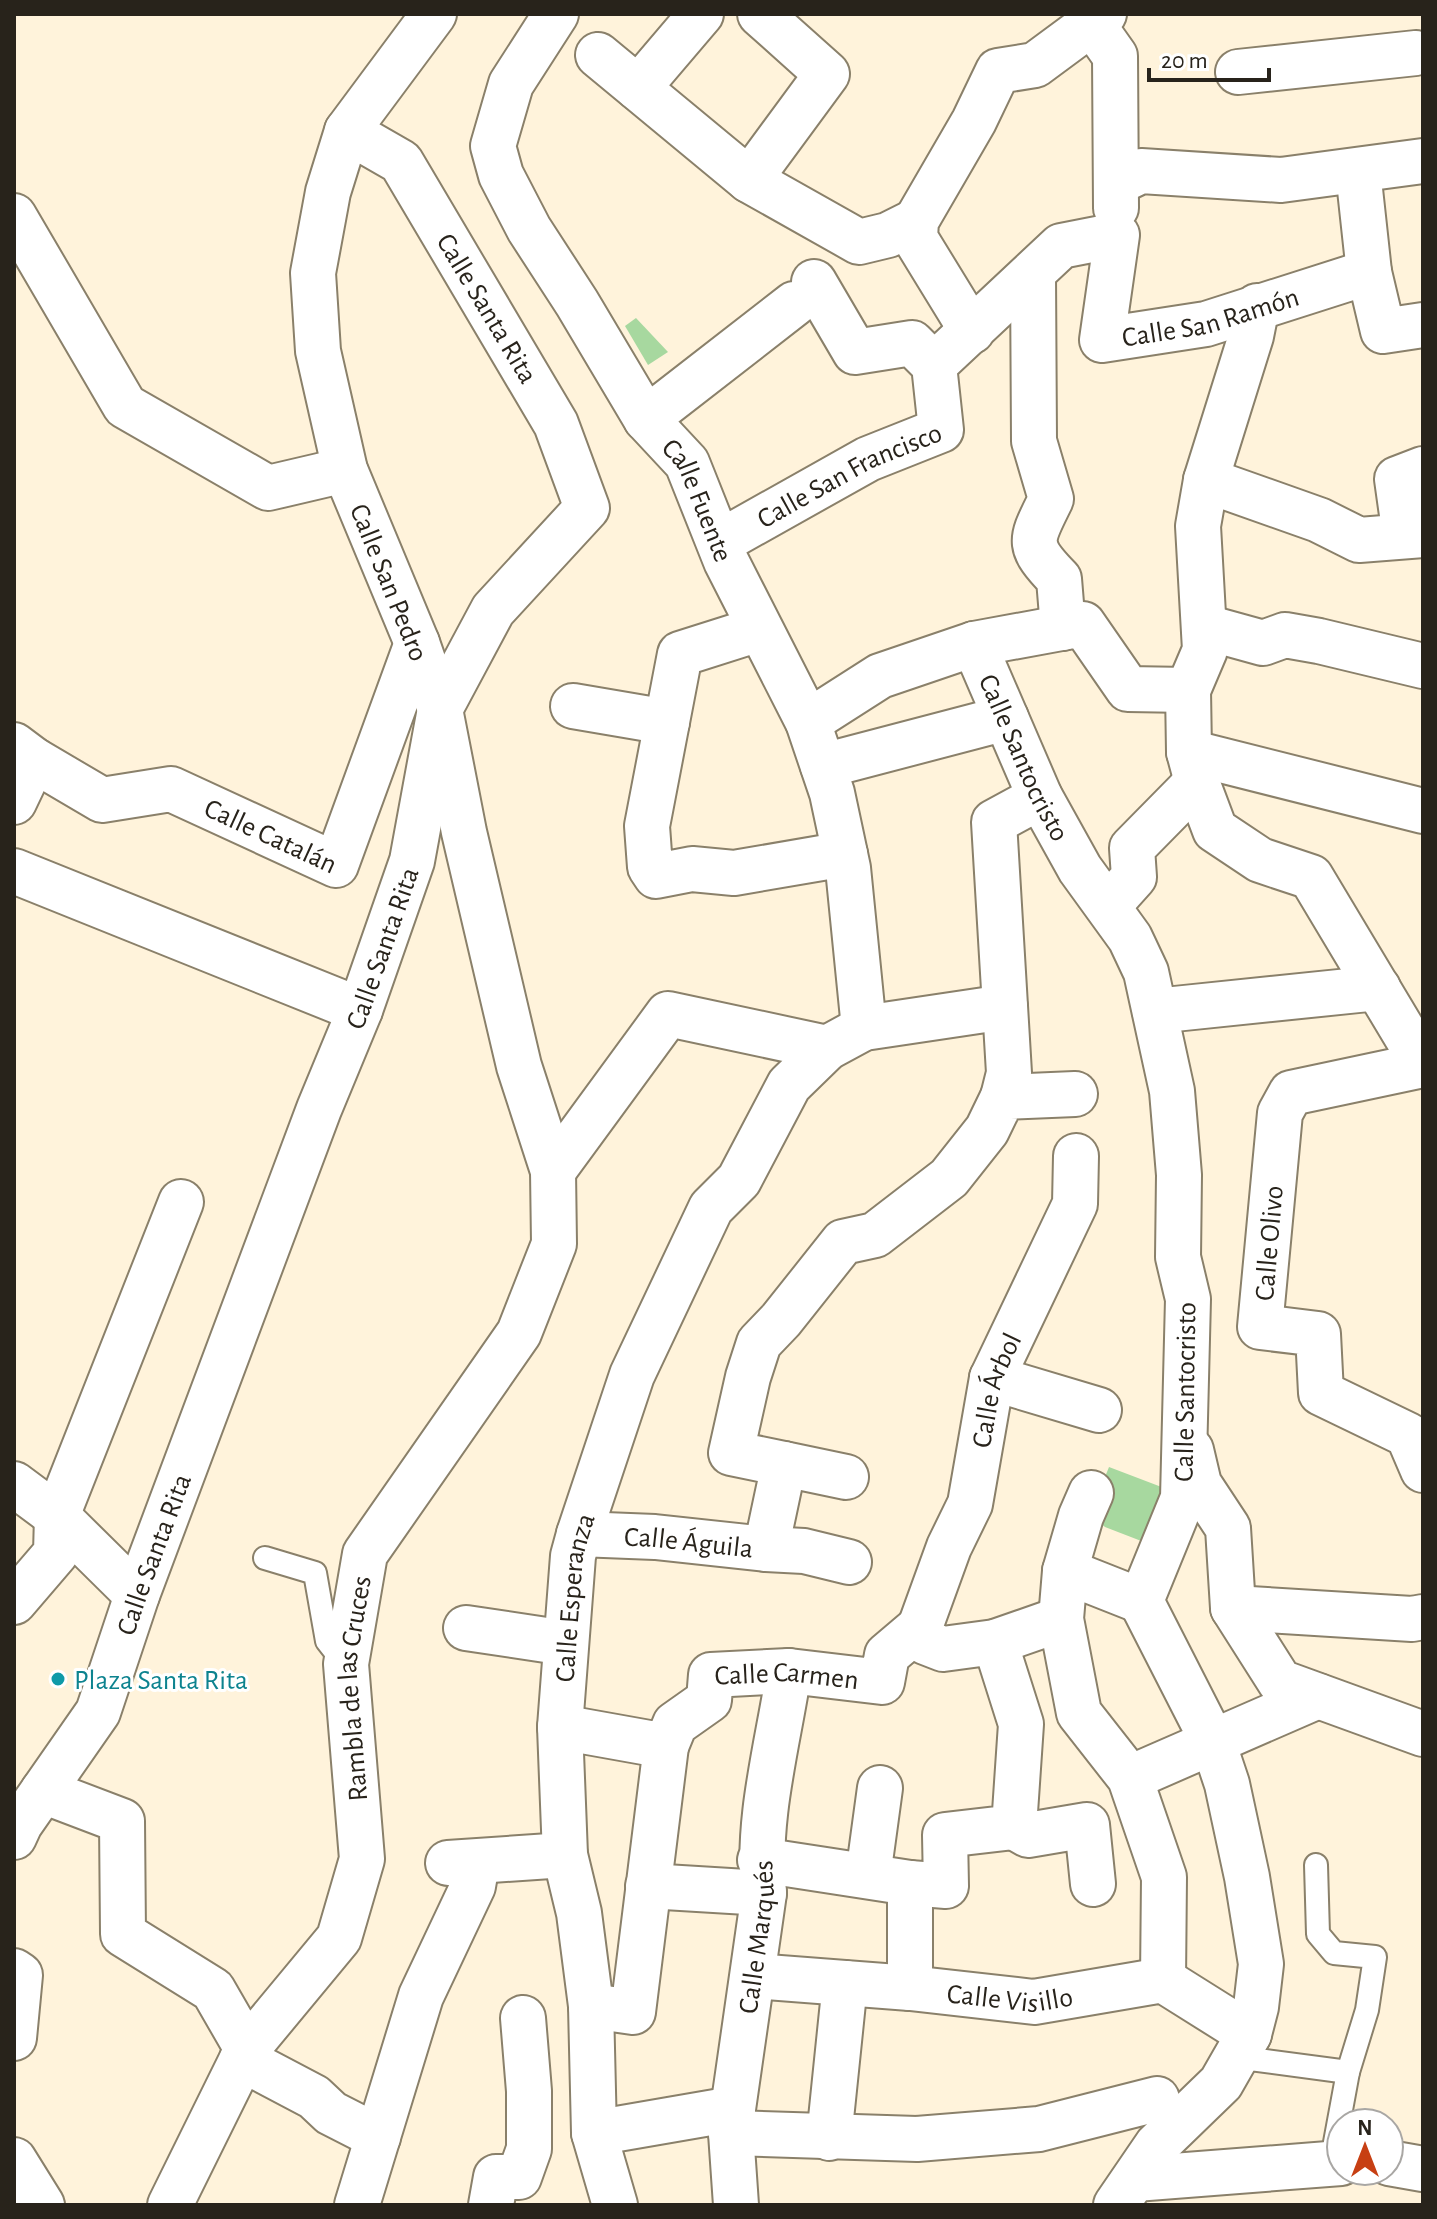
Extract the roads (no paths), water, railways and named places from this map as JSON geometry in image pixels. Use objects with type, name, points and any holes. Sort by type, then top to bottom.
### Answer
[{"type":"street","name":"Calle San Pedro","points":[[434,14],[347,131],[328,192],[313,273],[318,351],[345,470],[417,643],[440,709],[464,832],[519,1066],[553,1171]]},
{"type":"street","name":"Calle Fuente","points":[[556,14],[511,84],[493,146],[501,175],[529,229],[646,419],[687,463],[726,561],[808,722],[832,793],[845,854],[845,1038]]},
{"type":"street","points":[[638,88],[701,14]]},
{"type":"street","points":[[749,180],[827,74],[760,14]]},
{"type":"street","points":[[598,55],[749,180],[822,270],[855,352],[912,343],[934,365],[972,331],[1033,275],[1061,246],[1117,235],[1115,56],[1095,17],[1035,65],[998,71],[974,121],[916,221],[915,238],[972,331]]},
{"type":"street","points":[[1238,72],[1421,48]]},
{"type":"street","name":"Calle Santa Rita","points":[[26,1817],[98,1712],[137,1595],[319,1109],[360,1010],[412,861],[440,709],[493,610],[587,508],[556,424],[401,162],[347,131]]},
{"type":"street","points":[[1116,183],[1141,171],[1281,180],[1423,161]]},
{"type":"street","points":[[1358,171],[1369,272],[1383,331],[1423,325]]},
{"type":"street","points":[[14,216],[125,406],[268,488],[345,470]]},
{"type":"street","points":[[646,419],[822,270],[916,221]]},
{"type":"street","name":"Calle San Ramón","points":[[1117,235],[1102,340],[1206,324],[1369,272]]},
{"type":"street","points":[[1033,275],[1034,441],[1051,499],[1033,536],[1038,558],[1059,579],[1063,628]]},
{"type":"street","points":[[1257,306],[1247,349],[1206,480],[1198,526],[1205,650],[1188,690],[1193,767],[1215,830],[1260,860],[1311,877],[1423,1065]]},
{"type":"street","name":"Calle San Francisco","points":[[720,542],[868,459],[941,430],[934,365]]},
{"type":"street","points":[[1206,480],[1319,520],[1359,540],[1414,536],[1397,479],[1423,469]]},
{"type":"street","points":[[808,722],[880,676],[974,644],[1083,624],[1128,689],[1188,690]]},
{"type":"street","points":[[1205,627],[1263,643],[1285,635],[1319,641],[1423,666]]},
{"type":"street","points":[[759,629],[680,654],[647,826],[650,867],[656,876],[692,869],[734,873],[845,854]]},
{"type":"street","name":"Calle Catalán","points":[[24,753],[102,800],[171,789],[336,865],[417,643]]},
{"type":"street","name":"Calle Santocristo","points":[[974,644],[1040,797],[1080,869],[1130,938],[1146,972],[1172,1091],[1179,1175],[1178,1257],[1188,1299],[1183,1498],[1141,1601]]},
{"type":"street","points":[[573,706],[667,722]]},
{"type":"street","points":[[823,766],[1006,718]]},
{"type":"street","points":[[14,802],[24,753]]},
{"type":"street","points":[[1193,767],[1423,811]]},
{"type":"street","points":[[1108,906],[1134,877],[1132,848],[1193,767]]},
{"type":"street","points":[[846,1477],[731,1453],[748,1377],[759,1343],[843,1242],[875,1235],[949,1178],[987,1130],[1003,1097],[1009,1073],[994,822],[1040,797]]},
{"type":"street","points":[[14,871],[360,1010]]},
{"type":"street","points":[[1155,1011],[1378,988]]},
{"type":"street","points":[[553,1171],[668,1014],[845,1038],[1005,1007]]},
{"type":"street","name":"Calle Esperanza","points":[[615,2205],[594,2133],[591,2006],[579,1913],[565,1855],[560,1727],[573,1556],[632,1375],[711,1208],[739,1180],[789,1085],[845,1038]]},
{"type":"street","name":"Calle Olivo","points":[[1423,1065],[1291,1093],[1280,1113],[1260,1327],[1318,1334],[1321,1393],[1408,1435],[1423,1470]]},
{"type":"street","points":[[1003,1097],[1075,1094]]},
{"type":"street","name":"Calle Árbol","points":[[920,1627],[949,1547],[970,1504],[992,1378],[1075,1204],[1076,1156]]},
{"type":"street","name":"Rambla de las Cruces","points":[[170,2205],[245,2054],[339,1938],[362,1859],[346,1664],[365,1554],[519,1333],[554,1244],[553,1171]]},
{"type":"street","points":[[14,1602],[56,1553],[57,1516],[181,1202]]},
{"type":"street","points":[[992,1378],[1099,1410]]},
{"type":"street","points":[[1186,1424],[1199,1484],[1228,1528],[1233,1608],[1280,1682],[1423,1734]]},
{"type":"street","name":"Calle Águila","points":[[579,1534],[655,1537],[766,1549],[784,1464]]},
{"type":"street","points":[[14,1484],[57,1516],[137,1595]]},
{"type":"street","points":[[1091,1493],[1065,1571],[1061,1619],[1079,1713],[1130,1778],[1164,1877],[1163,1980],[1242,2046]]},
{"type":"street","points":[[766,1549],[804,1551],[849,1562]]},
{"type":"street","points":[[1065,1571],[1141,1601],[1213,1742],[1227,1784],[1261,1964],[1256,2007],[1242,2046],[1221,2083],[1157,2145],[1126,2192]]},
{"type":"street","points":[[1233,1608],[1412,1619],[1423,1617]]},
{"type":"street","points":[[920,1627],[925,1642],[943,1649],[995,1642],[1061,1619]]},
{"type":"street","name":"Calle Carmen","points":[[666,1746],[675,1724],[709,1700],[711,1675],[789,1671],[882,1682],[887,1655],[920,1627]]},
{"type":"street","points":[[466,1628],[566,1643]]},
{"type":"street","points":[[995,1642],[1021,1724],[1014,1827]]},
{"type":"street","name":"Calle Marqués","points":[[736,2205],[732,2121],[753,1976],[771,1771],[789,1671]]},
{"type":"street","points":[[1130,1778],[1318,1696]]},
{"type":"street","points":[[560,1727],[666,1746],[633,2012],[591,2006]]},
{"type":"street","points":[[868,1876],[880,1788]]},
{"type":"street","points":[[26,1817],[122,1821],[123,1934],[213,1990],[245,2054],[314,2097],[331,2113],[378,2137]]},
{"type":"street","points":[[648,1886],[762,1876],[868,1876],[946,1886],[945,1835],[1014,1827],[1028,1835],[1087,1825],[1093,1884]]},
{"type":"street","points":[[357,2205],[421,1996],[473,1886],[462,1863],[565,1855]]},
{"type":"street","points":[[910,1883],[910,1988]]},
{"type":"street","points":[[14,1971],[20,1975],[14,2038]]},
{"type":"street","name":"Calle Visillo","points":[[753,1976],[910,1988],[1034,2002],[1163,1980]]},
{"type":"street","points":[[829,2138],[845,1983]]},
{"type":"street","points":[[491,2205],[496,2177],[519,2177],[529,2149],[529,2091],[523,2018]]},
{"type":"street","points":[[594,2133],[732,2121],[829,2138],[917,2139],[1039,2129],[1157,2099]]},
{"type":"street","points":[[14,2160],[42,2205]]},
{"type":"street","points":[[1126,2192],[1325,2165]]},
{"type":"lane","points":[[265,1558],[315,1573],[327,1641],[346,1664]]},
{"type":"lane","points":[[1316,1865],[1318,1934],[1334,1953],[1375,1957],[1367,2010],[1348,2072],[1343,2107]]},
{"type":"lane","points":[[1242,2046],[1348,2072]]},
{"type":"place","name":"Plaza Santa Rita","points":[[58,1679]]}]
